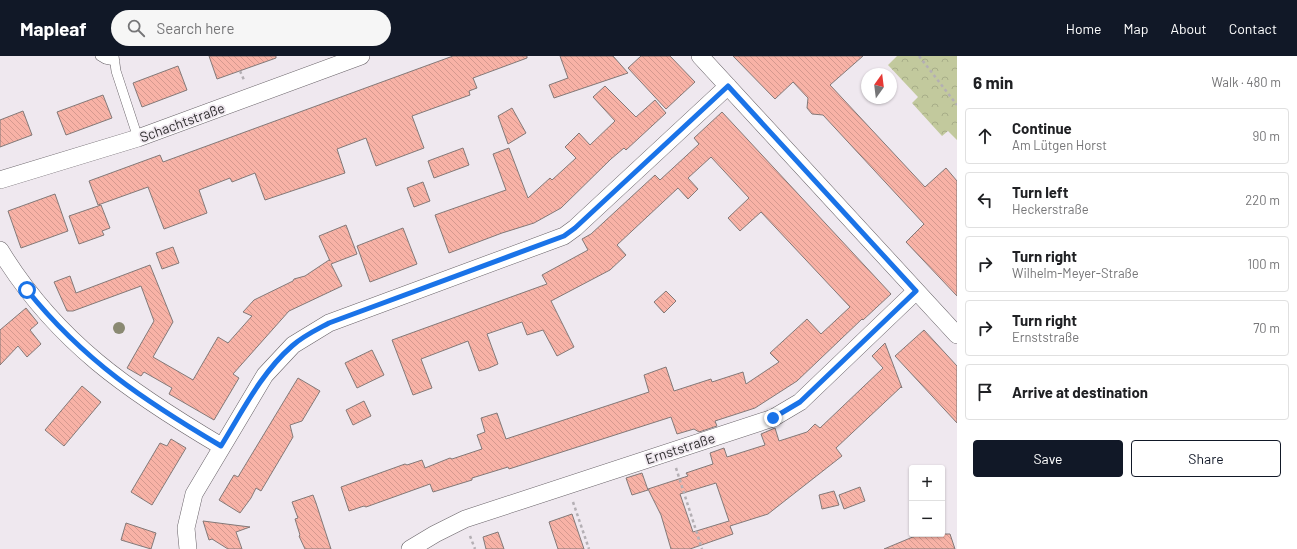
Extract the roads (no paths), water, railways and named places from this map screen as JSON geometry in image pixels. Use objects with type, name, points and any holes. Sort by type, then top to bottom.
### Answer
[{"type":"street","name":"Schachtstraße","points":[[0,180],[138,138],[361,56]]},
{"type":"street","points":[[700,56],[957,334]]},
{"type":"street","points":[[188,549],[186,528],[194,494],[221,446],[265,375],[279,358],[307,334],[329,323],[564,236],[575,228],[728,86]]},
{"type":"street","points":[[0,250],[15,274],[40,306],[74,342],[107,372],[144,399],[221,446]]},
{"type":"street","name":"Ernststraße","points":[[410,549],[465,519],[567,484],[773,418],[800,402],[916,291]]},
{"type":"lane","points":[[100,56],[104,59],[115,59],[116,71],[138,138]]}]
